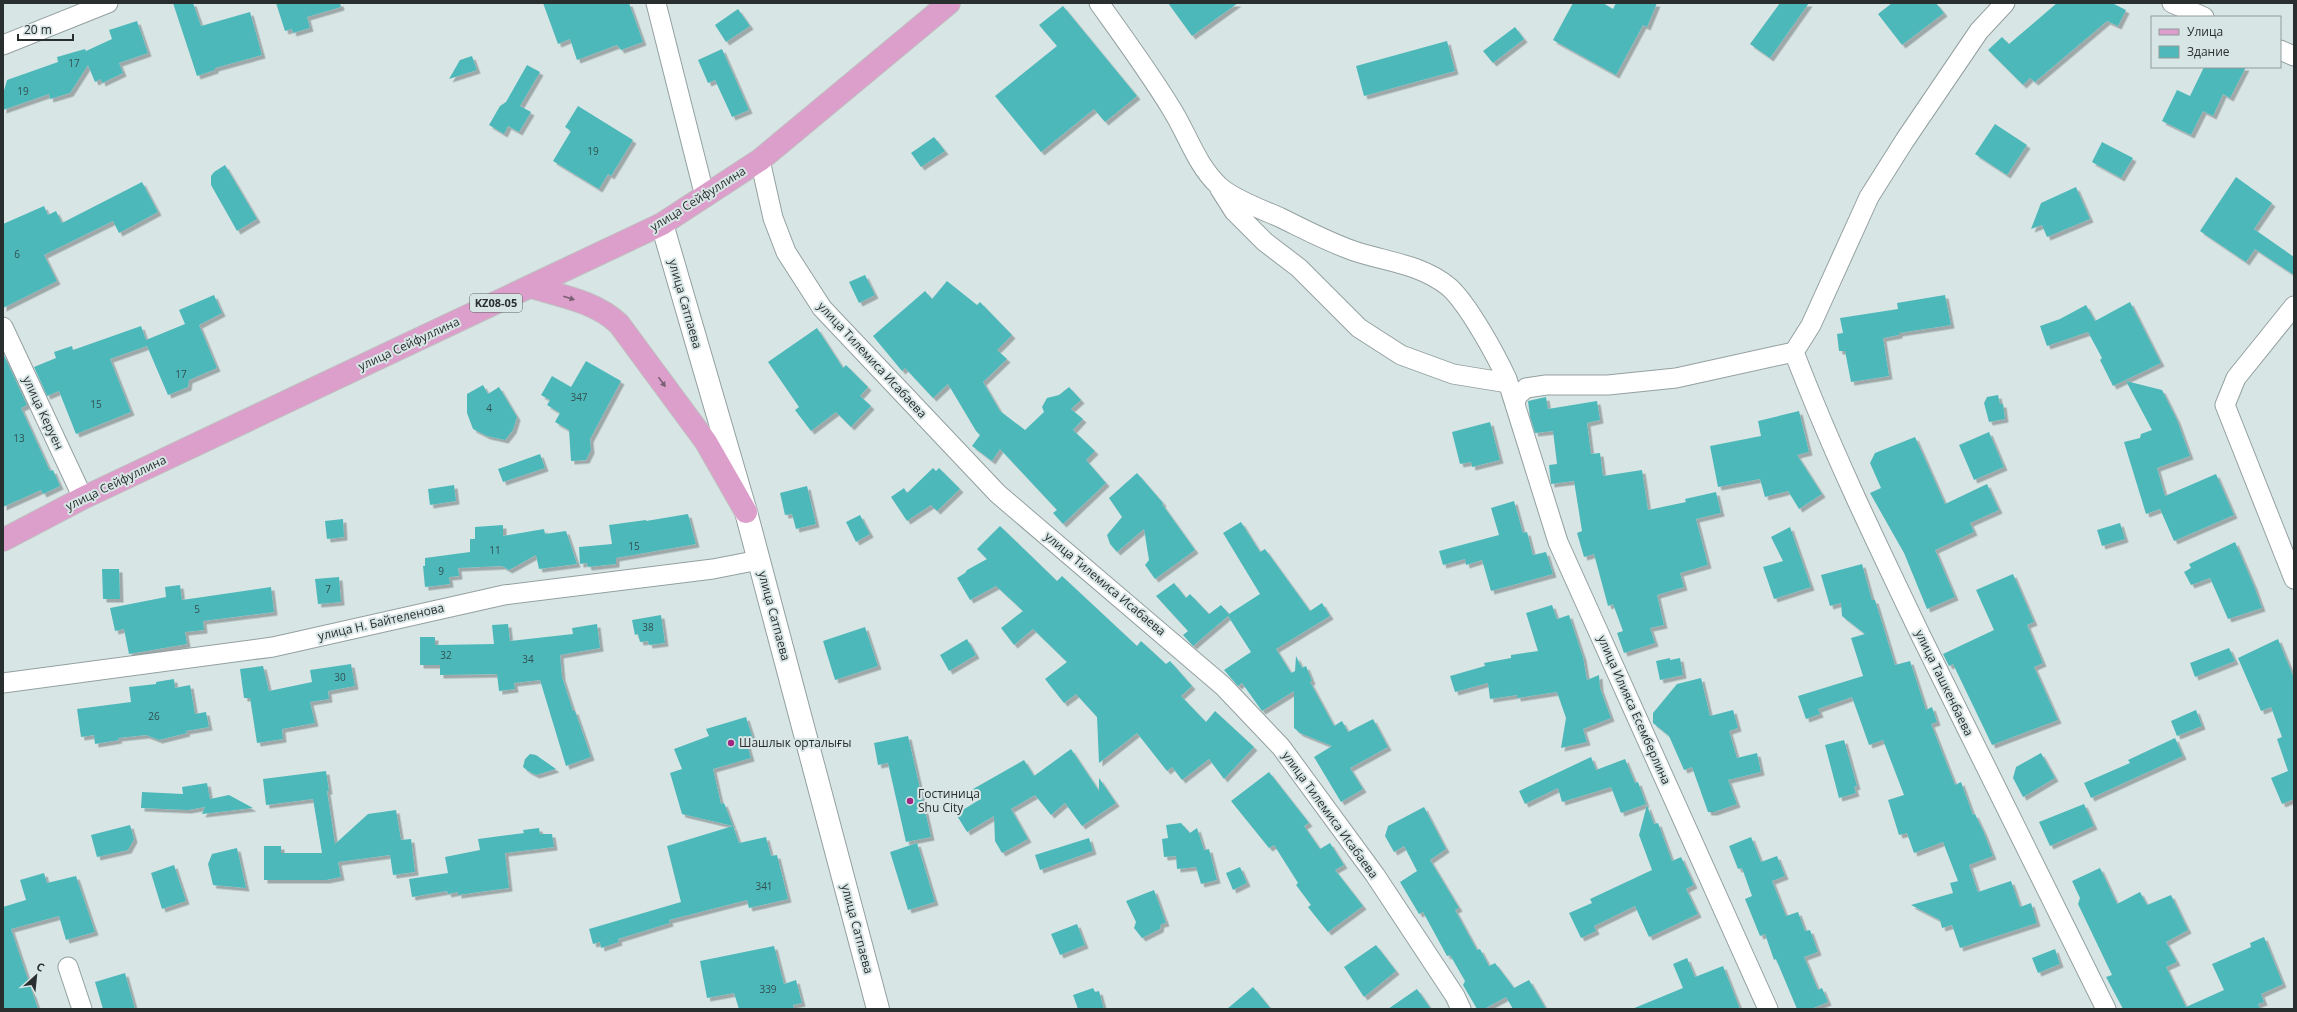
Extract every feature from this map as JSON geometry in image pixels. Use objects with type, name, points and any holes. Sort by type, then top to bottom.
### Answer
[{"type":"main road","name":"улица Сейфуллина","points":[[3,540],[83,498],[662,224],[760,160],[949,3]]},
{"type":"main road","points":[[532,286],[593,306],[607,313],[619,324],[706,442],[746,512]]},
{"type":"street","points":[[3,45],[108,3]]},
{"type":"street","points":[[656,3],[705,197]]},
{"type":"street","points":[[1099,3],[1172,109],[1193,150],[1234,211],[1265,242],[1299,268],[1359,328],[1401,355],[1453,374],[1508,383]]},
{"type":"street","points":[[1515,405],[1517,396],[1526,388],[1546,385],[1608,385],[1676,378],[1794,352],[1811,325],[1869,197],[1905,140],[1980,31],[2006,3]]},
{"type":"street","points":[[2172,3],[2202,16]]},
{"type":"street","points":[[2281,50],[2294,56]]},
{"type":"street","name":"улица Тилемиса Исабаева","points":[[760,160],[773,218],[786,252],[822,308],[998,494],[1223,686],[1281,747],[1375,875],[1455,996],[1461,1009]]},
{"type":"street","name":"улица Илияса Есемберлина","points":[[1218,186],[1249,204],[1346,248],[1376,258],[1401,262],[1425,272],[1449,288],[1496,356],[1508,383],[1558,542],[1768,1009]]},
{"type":"street","name":"улица Сатпаева","points":[[662,224],[746,512],[878,1009]]},
{"type":"street","points":[[2294,306],[2236,378],[2225,406],[2294,579]]},
{"type":"street","name":"улица Керуен","points":[[3,327],[83,498]]},
{"type":"street","name":"улица Ташкенбаева","points":[[1794,352],[1819,418],[1859,506],[2009,815],[2106,1009]]},
{"type":"street","name":"улица Н. Байтеленова","points":[[3,684],[273,646],[504,595],[713,569],[759,560]]},
{"type":"street","points":[[68,966],[82,1009]]},
{"type":"building","points":[[173,3],[193,3],[201,26],[250,12],[262,55],[215,68],[215,70],[197,76]]},
{"type":"building","points":[[276,3],[340,3],[341,7],[307,17],[310,28],[293,33],[292,29],[285,31]]},
{"type":"building","points":[[543,3],[629,3],[643,42],[621,50],[617,45],[577,60],[570,39],[558,44]]},
{"type":"building","points":[[1168,3],[1238,3],[1192,36]]},
{"type":"building","points":[[1573,3],[1603,3],[1613,9],[1616,3],[1657,3],[1647,27],[1643,25],[1616,75],[1553,40]]},
{"type":"building","points":[[1780,3],[1809,3],[1770,58],[1750,44]]},
{"type":"building","points":[[1892,3],[1936,3],[1944,13],[1902,45],[1878,14]]},
{"type":"building","points":[[2057,3],[2112,3],[2126,10],[2118,26],[2107,21],[2035,82],[2030,78],[2023,85],[1988,50],[2002,37],[2009,44]]},
{"type":"building","points":[[1063,6],[1137,96],[1105,122],[1094,109],[1041,152],[995,96],[1057,46],[1039,25]]},
{"type":"building","points":[[738,9],[750,26],[726,42],[715,25]]},
{"type":"building","points":[[137,21],[148,53],[119,63],[123,73],[102,83],[101,79],[95,82],[88,65],[70,93],[50,99],[49,94],[3,110],[3,94],[7,80],[58,62],[57,57],[85,49],[86,51],[112,39],[109,30]]},
{"type":"building","points":[[1515,27],[1524,39],[1493,63],[1483,51]]},
{"type":"building","points":[[1447,41],[1455,71],[1364,96],[1356,66]]},
{"type":"building","points":[[722,49],[749,110],[732,117],[715,80],[708,83],[698,60]]},
{"type":"building","points":[[472,56],[477,70],[449,79],[460,60]]},
{"type":"building","points":[[527,65],[540,72],[520,106],[531,112],[519,132],[508,126],[504,134],[489,125],[500,106],[506,102]]},
{"type":"building","points":[[2204,68],[2245,68],[2230,98],[2223,94],[2213,116],[2203,111],[2191,135],[2162,121],[2177,90],[2190,96]]},
{"type":"building","points":[[578,106],[633,140],[611,176],[608,174],[599,189],[553,161],[571,131],[565,127]]},
{"type":"building","points":[[1995,124],[2027,145],[2007,175],[1975,154]]},
{"type":"building","points":[[934,137],[945,151],[921,167],[911,153]]},
{"type":"building","points":[[2102,142],[2133,158],[2121,178],[2092,162]]},
{"type":"building","points":[[225,165],[257,219],[237,231],[211,185],[211,176],[214,172]]},
{"type":"building","points":[[2236,177],[2272,203],[2254,229],[2294,257],[2294,275],[2255,249],[2246,262],[2200,231]]},
{"type":"building","points":[[142,182],[158,212],[119,233],[113,221],[44,255],[57,281],[3,308],[3,224],[44,206],[48,215],[56,211],[62,223]]},
{"type":"building","points":[[2076,187],[2090,219],[2047,237],[2042,225],[2031,229],[2041,203]]},
{"type":"building","points":[[865,275],[875,295],[859,303],[849,282]]},
{"type":"building","points":[[947,281],[977,305],[980,302],[1012,335],[997,350],[1007,359],[983,382],[1000,411],[1025,430],[1044,412],[1042,407],[1047,398],[1059,395],[1069,387],[1081,400],[1071,409],[1083,419],[1073,430],[1095,451],[1086,460],[1106,483],[1063,524],[1053,513],[1057,510],[1000,449],[992,461],[972,446],[980,435],[976,431],[948,384],[933,398],[905,368],[902,371],[873,336],[925,291],[932,299]]},
{"type":"building","points":[[214,295],[222,313],[199,325],[217,368],[189,380],[188,387],[168,395],[147,346],[110,359],[131,412],[76,434],[59,391],[47,396],[34,367],[56,358],[54,352],[72,346],[73,350],[141,326],[146,340],[185,324],[179,310]]},
{"type":"building","points":[[1945,295],[1951,325],[1899,333],[1899,335],[1883,338],[1889,376],[1851,382],[1845,351],[1839,351],[1837,334],[1843,333],[1840,318],[1898,309],[1897,303]]},
{"type":"building","points":[[2130,302],[2161,363],[2113,386],[2100,360],[2102,358],[2088,332],[2047,346],[2040,326],[2060,319],[2086,305],[2095,321]]},
{"type":"building","points":[[817,328],[843,368],[846,365],[868,387],[860,396],[871,406],[851,427],[836,412],[811,431],[795,410],[799,407],[768,362]]},
{"type":"building","points":[[3,353],[27,405],[21,408],[50,471],[53,470],[60,486],[43,494],[41,490],[3,507]]},
{"type":"building","points":[[586,361],[621,381],[590,439],[591,450],[586,460],[571,461],[569,430],[555,422],[560,413],[547,405],[550,400],[541,395],[552,376],[571,387]]},
{"type":"building","points":[[2126,381],[2162,390],[2177,420],[2190,456],[2157,468],[2165,496],[2216,474],[2234,515],[2174,541],[2160,509],[2146,514],[2124,442],[2140,438],[2141,434],[2152,430]]},
{"type":"building","points":[[483,385],[488,394],[499,387],[517,417],[513,430],[505,440],[487,436],[473,429],[467,413],[467,394]]},
{"type":"building","points":[[1998,395],[2000,404],[2003,404],[2005,419],[1989,422],[1984,403],[1987,397]]},
{"type":"building","points":[[1546,397],[1548,409],[1597,401],[1600,420],[1587,423],[1591,454],[1600,453],[1603,476],[1642,470],[1648,510],[1686,502],[1685,499],[1716,492],[1721,513],[1696,519],[1708,565],[1680,573],[1684,587],[1657,595],[1664,625],[1650,628],[1655,643],[1624,653],[1617,633],[1623,631],[1613,604],[1608,606],[1594,554],[1584,557],[1577,533],[1582,531],[1574,481],[1551,484],[1549,465],[1557,464],[1553,431],[1535,433],[1530,417],[1528,401]]},
{"type":"building","points":[[1799,411],[1809,452],[1797,455],[1822,494],[1799,509],[1788,491],[1765,497],[1760,479],[1718,487],[1710,446],[1761,436],[1758,421]]},
{"type":"building","points":[[1490,422],[1500,460],[1472,467],[1471,462],[1460,464],[1452,432]]},
{"type":"building","points":[[1989,432],[2004,467],[1974,480],[1959,445]]},
{"type":"building","points":[[1915,437],[1945,504],[1987,484],[1999,510],[1970,523],[1974,532],[1935,550],[1955,597],[1927,609],[1904,553],[1870,493],[1881,488],[1870,463],[1875,453]]},
{"type":"building","points":[[540,454],[545,468],[503,482],[498,469]]},
{"type":"building","points":[[933,468],[936,471],[939,468],[960,489],[937,511],[931,505],[907,521],[891,497],[904,488],[907,493]]},
{"type":"building","points":[[1137,473],[1163,503],[1162,504],[1195,550],[1155,579],[1145,565],[1149,560],[1144,529],[1117,552],[1110,544],[1107,535],[1122,517],[1109,498]]},
{"type":"building","points":[[454,485],[456,501],[430,505],[428,489]]},
{"type":"building","points":[[807,486],[816,524],[796,529],[792,514],[785,515],[780,493]]},
{"type":"building","points":[[1514,501],[1523,533],[1527,532],[1533,555],[1546,552],[1553,574],[1491,591],[1482,560],[1466,565],[1465,559],[1443,565],[1439,551],[1499,535],[1491,508]]},
{"type":"building","points":[[688,514],[696,544],[616,558],[616,564],[588,567],[587,563],[580,564],[579,547],[612,544],[609,525]]},
{"type":"building","points":[[860,515],[870,534],[856,542],[846,522]]},
{"type":"building","points":[[343,519],[344,537],[327,539],[325,521]]},
{"type":"building","points":[[1241,522],[1260,552],[1265,549],[1310,611],[1322,603],[1330,616],[1276,649],[1291,673],[1295,671],[1296,656],[1302,668],[1306,666],[1312,681],[1310,682],[1334,726],[1342,721],[1348,732],[1373,719],[1388,747],[1350,768],[1363,789],[1341,802],[1314,757],[1332,746],[1300,733],[1294,728],[1294,691],[1262,711],[1242,683],[1238,686],[1224,670],[1251,652],[1228,616],[1193,646],[1183,635],[1188,631],[1156,596],[1174,583],[1186,598],[1190,594],[1209,614],[1221,605],[1229,614],[1260,594],[1223,533]]},
{"type":"building","points":[[2120,523],[2125,539],[2102,546],[2097,530]]},
{"type":"building","points":[[503,525],[503,536],[544,529],[545,534],[566,531],[577,564],[539,569],[536,555],[509,570],[502,566],[458,568],[459,576],[449,577],[450,584],[425,587],[423,566],[425,566],[425,558],[470,552],[470,539],[475,539],[475,527]]},
{"type":"building","points":[[1000,526],[1057,581],[1062,576],[1137,646],[1141,641],[1166,664],[1170,661],[1192,686],[1181,696],[1206,722],[1215,711],[1254,747],[1224,779],[1209,759],[1182,780],[1172,767],[1167,771],[1137,733],[1099,763],[1097,717],[1076,694],[1064,703],[1045,679],[1067,662],[1033,629],[1014,645],[1001,628],[1023,611],[996,586],[970,600],[957,578],[967,570],[987,559],[977,549]]},
{"type":"building","points":[[1790,527],[1811,587],[1774,599],[1763,567],[1783,561],[1771,537]]},
{"type":"building","points":[[2235,542],[2262,608],[2228,619],[2210,578],[2191,585],[2184,572],[2191,568],[2189,564]]},
{"type":"building","points":[[1862,564],[1872,600],[1875,600],[1895,665],[1910,661],[1926,710],[1932,707],[1937,722],[1931,724],[1955,785],[1961,782],[1973,815],[1975,814],[1993,856],[1969,865],[1978,892],[2011,881],[2020,907],[2031,903],[2037,923],[1960,948],[1952,925],[1942,928],[1940,920],[1911,905],[1953,893],[1950,883],[1958,881],[1943,842],[1914,853],[1907,833],[1899,835],[1888,800],[1904,795],[1883,740],[1869,745],[1852,697],[1818,709],[1820,714],[1806,719],[1798,696],[1863,676],[1851,638],[1865,634],[1842,616],[1841,603],[1830,606],[1821,575]]},
{"type":"building","points":[[102,569],[119,569],[120,599],[103,599]]},
{"type":"building","points":[[2013,574],[2034,622],[2027,625],[2043,663],[2034,667],[2058,720],[1992,745],[1953,664],[1949,666],[1943,654],[1994,630],[1976,590]]},
{"type":"building","points":[[339,577],[341,602],[318,604],[315,579]]},
{"type":"building","points":[[180,585],[182,600],[271,587],[274,612],[203,621],[204,630],[185,632],[187,644],[129,654],[124,629],[115,631],[110,608],[166,597],[165,587]]},
{"type":"building","points":[[1552,605],[1557,619],[1569,615],[1583,657],[1587,680],[1599,675],[1600,688],[1611,718],[1583,729],[1587,742],[1561,748],[1566,718],[1557,692],[1517,698],[1517,695],[1490,699],[1488,683],[1455,692],[1450,676],[1485,666],[1484,663],[1511,658],[1511,655],[1538,651],[1526,613]]},
{"type":"building","points":[[661,615],[665,643],[649,645],[648,641],[640,642],[638,634],[635,635],[632,620]]},
{"type":"building","points":[[508,624],[510,641],[573,634],[572,628],[597,624],[600,648],[560,655],[562,677],[573,711],[575,711],[591,757],[566,766],[540,680],[514,683],[515,689],[499,691],[497,674],[440,675],[440,665],[420,665],[420,637],[435,637],[435,645],[494,644],[492,625]]},
{"type":"building","points":[[865,627],[878,666],[835,680],[823,641]]},
{"type":"building","points":[[967,639],[976,655],[949,671],[940,655]]},
{"type":"building","points":[[2278,639],[2294,678],[2294,799],[2282,804],[2271,778],[2288,771],[2277,739],[2282,737],[2271,707],[2261,711],[2238,658]]},
{"type":"building","points":[[2229,648],[2235,661],[2195,677],[2190,663]]},
{"type":"building","points":[[1670,658],[1670,660],[1680,658],[1683,675],[1660,680],[1656,661]]},
{"type":"building","points":[[351,664],[355,686],[328,691],[329,699],[310,702],[315,723],[282,729],[283,739],[257,743],[250,698],[244,698],[240,669],[263,666],[269,691],[312,682],[310,670]]},
{"type":"building","points":[[1701,678],[1710,716],[1733,710],[1738,728],[1729,731],[1737,758],[1757,753],[1761,772],[1728,780],[1737,804],[1714,812],[1708,812],[1692,767],[1684,770],[1669,736],[1653,723],[1653,713],[1677,684]]},
{"type":"building","points":[[174,679],[175,688],[190,685],[195,714],[206,712],[209,727],[186,731],[187,733],[159,740],[146,735],[118,738],[119,740],[95,744],[94,735],[81,737],[77,709],[131,702],[129,687],[156,684],[156,682]]},
{"type":"building","points":[[2196,710],[2202,726],[2177,736],[2171,721]]},
{"type":"building","points":[[746,717],[754,742],[747,744],[751,758],[713,769],[721,804],[724,803],[733,826],[682,814],[670,773],[682,769],[674,749],[709,736],[706,729]]},
{"type":"building","name":"Гостиница Shu City","points":[[908,736],[931,837],[906,842],[888,763],[878,765],[874,743]]},
{"type":"building","points":[[2175,738],[2183,756],[2091,798],[2084,783],[2130,763],[2128,760]]},
{"type":"building","points":[[1844,740],[1857,786],[1854,787],[1856,793],[1839,798],[1825,745]]},
{"type":"building","points":[[1071,749],[1099,791],[1099,778],[1116,803],[1082,826],[1065,803],[1051,815],[1035,795],[1011,809],[1028,839],[1002,853],[995,841],[994,816],[967,832],[956,814],[979,800],[973,789],[1024,760],[1034,776]]},
{"type":"building","points":[[2041,753],[2055,778],[2023,797],[2013,778],[2016,767]]},
{"type":"building","points":[[530,754],[536,755],[556,769],[536,775],[528,771],[523,767],[525,759]]},
{"type":"building","points":[[1591,757],[1596,770],[1625,759],[1635,783],[1638,782],[1646,804],[1621,813],[1611,787],[1562,802],[1558,788],[1525,804],[1519,791]]},
{"type":"building","points":[[326,771],[329,791],[327,791],[335,844],[368,814],[396,810],[401,840],[411,839],[415,872],[393,875],[390,855],[338,862],[341,877],[326,880],[264,880],[264,846],[281,846],[281,853],[322,853],[313,799],[266,805],[263,779]]},
{"type":"building","points":[[1269,772],[1309,823],[1304,826],[1320,849],[1330,843],[1344,865],[1335,870],[1363,906],[1328,932],[1308,907],[1311,905],[1296,885],[1298,883],[1274,845],[1269,848],[1231,801]]},
{"type":"building","points":[[207,783],[210,799],[229,795],[253,808],[202,814],[205,807],[188,810],[141,808],[142,792],[183,794],[182,787]]},
{"type":"building","points":[[2084,804],[2094,826],[2050,846],[2039,822]]},
{"type":"building","points":[[1647,805],[1654,824],[1658,823],[1672,861],[1681,857],[1694,885],[1686,889],[1698,914],[1649,937],[1635,906],[1594,926],[1596,931],[1581,938],[1569,913],[1592,903],[1590,899],[1652,870],[1639,835]]},
{"type":"building","points":[[1424,807],[1446,849],[1430,860],[1459,908],[1455,910],[1477,950],[1480,949],[1489,966],[1495,963],[1514,988],[1529,980],[1546,1009],[1513,1009],[1506,997],[1484,1009],[1477,1009],[1463,985],[1465,981],[1450,955],[1447,956],[1423,912],[1419,914],[1400,882],[1417,871],[1404,846],[1394,852],[1385,836],[1388,826]]},
{"type":"building","points":[[1181,823],[1190,833],[1197,828],[1204,850],[1209,849],[1217,880],[1201,884],[1196,867],[1177,869],[1176,856],[1164,857],[1162,839],[1168,838],[1166,825]]},
{"type":"building","points":[[130,825],[134,839],[128,850],[97,857],[91,835]]},
{"type":"building","points":[[733,826],[739,843],[766,837],[771,856],[777,855],[788,899],[749,908],[747,900],[669,920],[670,923],[618,939],[619,942],[601,948],[600,942],[593,944],[589,929],[681,902],[667,846]]},
{"type":"building","points":[[539,828],[540,834],[552,834],[554,847],[505,853],[509,888],[458,895],[458,892],[448,894],[447,891],[412,897],[409,879],[448,873],[445,857],[480,850],[478,839],[524,833],[523,830]]},
{"type":"building","points":[[1751,837],[1761,862],[1777,856],[1785,876],[1772,881],[1786,916],[1798,912],[1805,931],[1810,930],[1818,952],[1804,957],[1818,990],[1822,988],[1828,1002],[1811,1009],[1797,1009],[1776,959],[1774,960],[1765,934],[1760,936],[1745,899],[1752,896],[1742,868],[1738,869],[1729,846]]},
{"type":"building","points":[[1089,838],[1093,851],[1040,870],[1035,855]]},
{"type":"building","points":[[917,843],[935,902],[908,910],[890,852]]},
{"type":"building","points":[[237,848],[246,888],[213,885],[208,864],[212,854]]},
{"type":"building","points":[[174,865],[186,901],[162,909],[151,873]]},
{"type":"building","points":[[1240,867],[1247,883],[1233,890],[1226,873]]},
{"type":"building","points":[[2100,868],[2117,904],[2140,892],[2147,905],[2171,895],[2188,930],[2166,942],[2177,962],[2166,967],[2186,1007],[2224,990],[2212,964],[2251,947],[2250,943],[2264,937],[2283,984],[2261,994],[2264,1002],[2258,1004],[2260,1009],[2123,1009],[2106,977],[2112,975],[2078,904],[2080,898],[2072,881]]},
{"type":"building","points":[[44,873],[47,883],[76,876],[95,932],[66,940],[59,916],[11,929],[38,1009],[3,1009],[3,907],[26,900],[20,880]]},
{"type":"building","points":[[1154,890],[1166,923],[1161,924],[1160,929],[1142,938],[1134,928],[1136,922],[1126,901]]},
{"type":"building","points":[[1077,924],[1085,945],[1060,955],[1051,934]]},
{"type":"building","points":[[1376,945],[1396,971],[1364,997],[1344,967]]},
{"type":"building","points":[[774,946],[784,984],[796,980],[802,1003],[793,1005],[794,1009],[739,1009],[734,993],[707,998],[700,961]]},
{"type":"building","points":[[2055,949],[2060,964],[2038,973],[2032,958]]},
{"type":"building","points":[[1687,958],[1695,977],[1723,966],[1740,1009],[1632,1009],[1683,988],[1673,964]]},
{"type":"building","points":[[125,973],[135,1009],[103,1009],[95,982]]},
{"type":"building","points":[[1253,987],[1271,1009],[1227,1009]]},
{"type":"building","points":[[1093,988],[1095,992],[1099,991],[1104,1009],[1078,1009],[1073,995]]},
{"type":"building","points":[[1417,989],[1431,1009],[1388,1009]]},
{"type":"place","name":"Шашлык орталығы","points":[[731,743]]},
{"type":"place","name":"Гостиница Shu City","points":[[910,801]]}]
